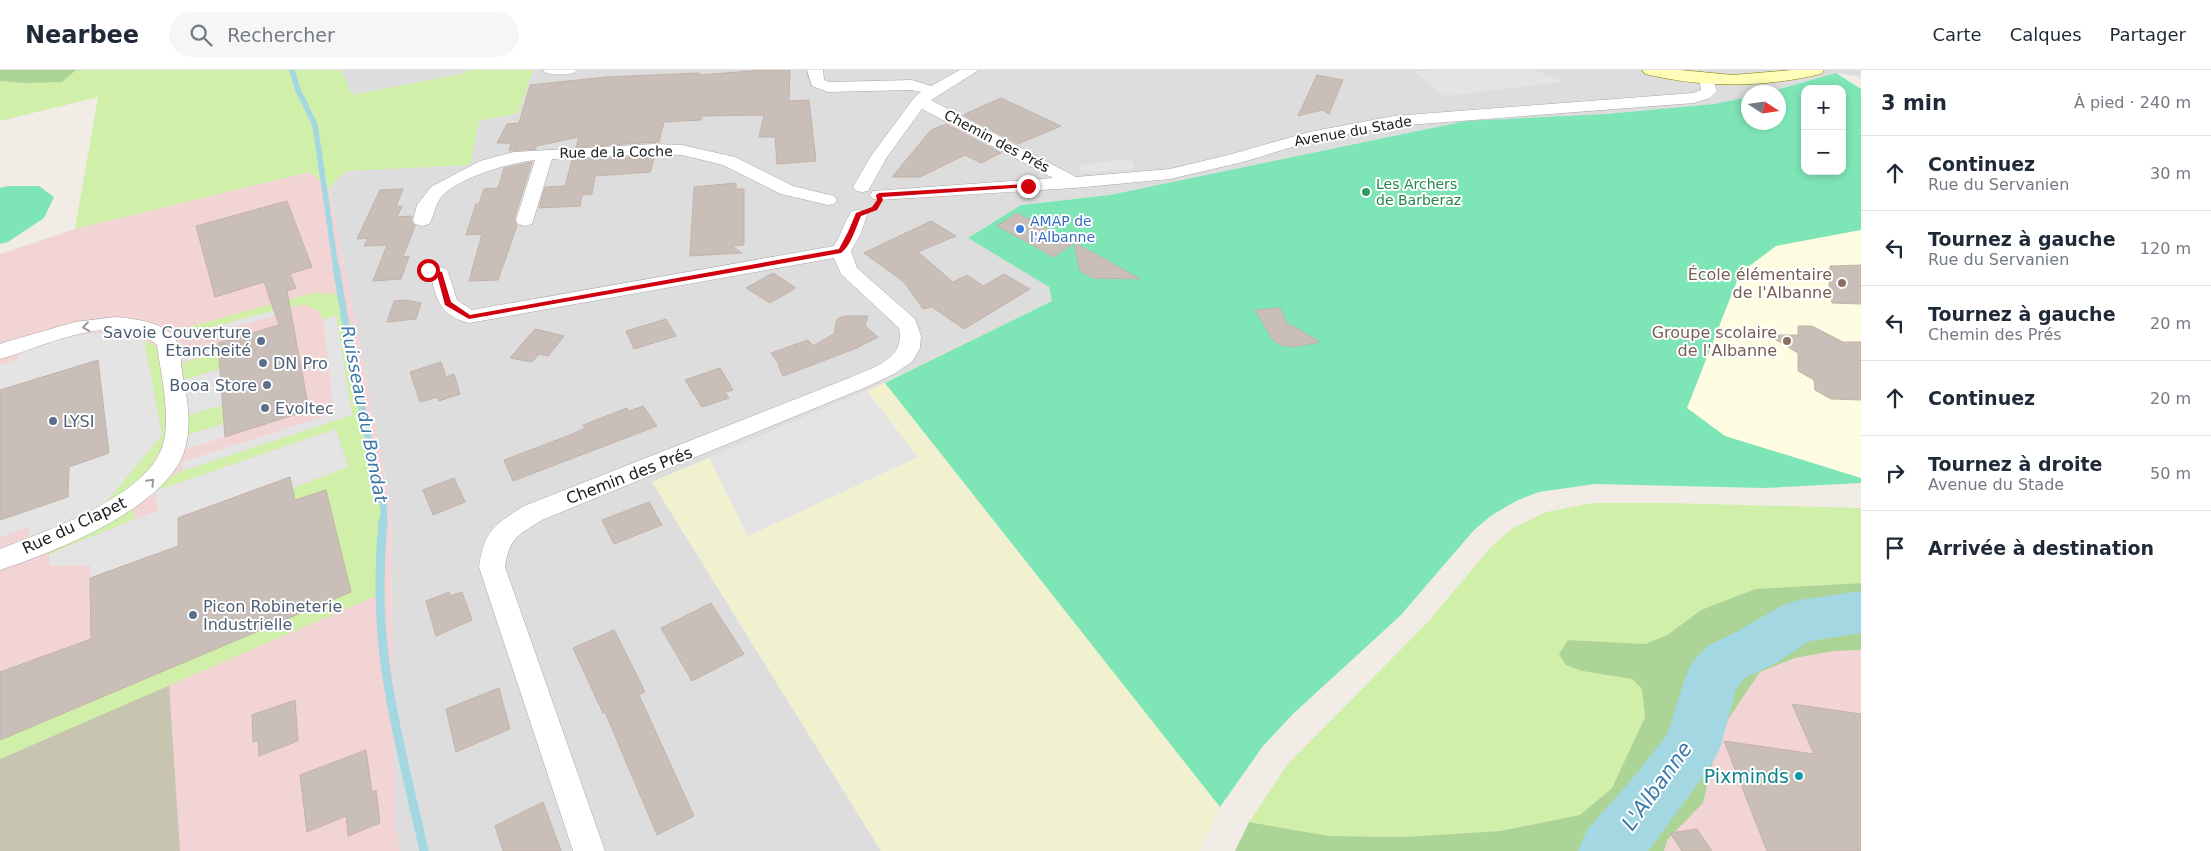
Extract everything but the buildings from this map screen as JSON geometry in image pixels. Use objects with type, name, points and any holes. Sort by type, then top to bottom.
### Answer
[{"type":"main road","points":[[1651,70],[1707,79],[1761,80],[1815,70]]},
{"type":"street","points":[[550,70],[569,70]]},
{"type":"street","points":[[815,70],[817,83],[828,87],[912,85],[926,96]]},
{"type":"street","name":"Chemin des Prés","points":[[844,191],[879,156],[926,96],[971,70]]},
{"type":"street","name":"Avenue du Stade","points":[[879,195],[1074,183],[1170,174],[1237,158],[1309,137],[1394,121],[1694,98],[1704,95],[1709,91],[1707,79]]},
{"type":"street","name":"Chemin des Prés","points":[[926,96],[1074,183]]},
{"type":"street","name":"Rue de la Coche","points":[[422,220],[426,206],[437,191],[456,178],[486,165],[514,157],[545,154],[654,149],[682,150],[730,161],[787,190],[844,191]]},
{"type":"street","name":"Rue de la Coche","points":[[525,220],[545,154]]},
{"type":"street","points":[[844,191],[875,191],[879,195],[880,200],[875,209],[858,215],[840,213],[833,210],[829,205],[844,191]]},
{"type":"street","points":[[428,270],[440,273],[448,304],[469,317],[841,251],[852,232],[858,215]]},
{"type":"street","name":"Chemin des Prés","points":[[589,851],[492,567],[495,545],[512,526],[533,513],[678,456],[894,365],[904,356],[911,344],[908,324],[848,270],[841,251]]},
{"type":"street","name":"Rue du Clapet","points":[[0,352],[68,330],[92,326],[135,326],[153,331],[167,343],[175,401],[176,428],[172,453],[159,474],[144,490],[118,507],[80,527],[0,560]]},
{"type":"shaded area","points":[[341,70],[470,70],[461,74],[351,95]]},
{"type":"shaded area","points":[[533,70],[1861,70],[1861,77],[1836,73],[1786,87],[1786,85],[1741,85],[1741,98],[1714,104],[1605,114],[1188,180],[1110,195],[1021,205],[968,238],[1049,287],[1052,301],[885,383],[652,482],[881,851],[400,851],[395,827],[390,502],[329,188],[346,171],[470,165],[479,121],[518,113]]},
{"type":"shaded area","points":[[1433,70],[1534,70],[1564,82],[1444,96],[1415,72]]},
{"type":"shaded area","points":[[1131,159],[1135,168],[1082,173],[1078,167],[1085,164]]},
{"type":"shaded area","points":[[309,172],[329,188],[390,502],[395,827],[400,851],[0,851],[0,254],[75,229]]},
{"type":"shaded area","name":"Groupe scolaire de l'Albanne","points":[[1861,230],[1861,478],[1725,436],[1687,408],[1740,273],[1776,246]]},
{"type":"shaded area","points":[[287,307],[287,313],[209,333],[209,328]]},
{"type":"shaded area","points":[[336,316],[352,415],[182,471],[182,462],[334,413],[323,319]]},
{"type":"shaded area","points":[[89,333],[113,333],[138,337],[144,340],[162,435],[103,506],[31,541],[28,527],[0,537],[0,520],[69,467],[109,453],[98,360],[0,390],[0,365],[18,359],[19,350],[71,334],[71,338]]},
{"type":"shaded area","points":[[218,343],[219,352],[182,362],[180,353]]},
{"type":"shaded area","points":[[220,369],[223,405],[184,416],[184,380]]},
{"type":"shaded area","points":[[867,391],[918,457],[748,536],[709,458]]},
{"type":"shaded area","points":[[224,424],[225,437],[186,449],[186,435]]},
{"type":"shaded area","points":[[336,429],[348,467],[292,488],[289,477],[178,517],[178,546],[90,578],[90,565],[50,566],[49,554],[158,510],[155,491]]},
{"type":"shaded area","points":[[1861,650],[1861,851],[1664,851],[1668,839],[1703,803],[1714,758],[1729,718],[1760,672],[1792,659],[1834,651]]},
{"type":"shaded area","points":[[169,685],[180,851],[0,851],[0,759]]},
{"type":"green space","points":[[0,70],[76,70],[62,82],[24,83],[0,81]]},
{"type":"green space","points":[[76,70],[341,70],[352,95],[461,74],[470,70],[533,70],[518,113],[479,121],[470,165],[346,171],[329,188],[309,172],[75,229],[98,97],[0,121],[0,81],[24,83],[63,79]]},
{"type":"green space","points":[[1836,73],[1861,89],[1861,230],[1776,246],[1740,273],[1687,408],[1725,436],[1861,478],[1861,483],[1764,488],[1595,484],[1539,492],[1516,501],[1492,515],[1474,530],[1400,616],[1294,713],[1263,746],[1220,807],[885,383],[1052,301],[1049,287],[968,238],[1021,205],[1110,195],[1466,121],[1605,114],[1714,104],[1741,98],[1741,130],[1786,130],[1786,87]]},
{"type":"green space","points":[[8,186],[39,186],[54,197],[44,218],[8,242],[0,244],[0,188]]},
{"type":"green space","points":[[312,293],[335,294],[343,299],[384,510],[380,594],[0,759],[0,740],[326,490],[295,501],[292,488],[348,467],[336,429],[155,491],[172,476],[182,471],[352,415],[336,316],[323,319],[314,308],[300,305],[209,328],[172,334],[170,332]]},
{"type":"green space","points":[[144,340],[157,347],[161,353],[167,430],[161,449],[149,469],[132,485],[103,506],[162,434]]},
{"type":"green space","points":[[219,352],[220,369],[184,380],[182,363]]},
{"type":"green space","points":[[885,383],[1220,807],[1199,851],[881,851],[652,482],[709,458],[748,536],[918,457],[867,391]]},
{"type":"green space","points":[[223,405],[224,424],[186,435],[184,416]]},
{"type":"green space","points":[[1593,503],[1861,508],[1861,583],[1755,589],[1701,610],[1667,635],[1645,644],[1568,640],[1582,671],[1632,679],[1642,688],[1645,717],[1612,788],[1580,815],[1500,831],[1403,837],[1329,836],[1249,822],[1287,765],[1428,622],[1490,548],[1513,528],[1546,512]]},
{"type":"green space","points":[[133,508],[135,519],[49,554],[29,554]]},
{"type":"green space","points":[[1861,583],[1861,650],[1834,651],[1795,658],[1760,672],[1729,718],[1714,758],[1703,803],[1668,839],[1664,851],[1235,851],[1249,822],[1329,836],[1403,837],[1500,831],[1580,815],[1612,788],[1645,717],[1642,689],[1632,679],[1582,671],[1566,665],[1559,654],[1568,640],[1645,644],[1667,635],[1701,610],[1755,589]]},
{"type":"waterway","name":"Ruisseau du Bondat","points":[[292,70],[298,90],[315,125],[336,268]]},
{"type":"waterway","name":"Ruisseau du Bondat","points":[[336,267],[352,362],[384,510],[383,522]]},
{"type":"waterway","name":"Ruisseau du Bondat","points":[[383,521],[380,602],[385,664],[396,726],[424,851]]},
{"type":"waterway","name":"L'Albanne","points":[[1609,851],[1648,805],[1691,748],[1712,678],[1726,662],[1757,647],[1799,621],[1861,612]]},
{"type":"place","name":"Les Archers de Barberaz","points":[[1366,192]]},
{"type":"place","name":"AMAP de l'Albanne","points":[[1020,229]]},
{"type":"place","name":"École élémentaire de l'Albanne","points":[[1842,283]]},
{"type":"place","name":"Savoie Couverture Etancheité","points":[[261,341]]},
{"type":"place","name":"Groupe scolaire de l'Albanne","points":[[1787,341]]},
{"type":"place","name":"DN Pro","points":[[263,363]]},
{"type":"place","name":"Booa Store","points":[[267,385]]},
{"type":"place","name":"Evoltec","points":[[265,408]]},
{"type":"place","name":"LYSI","points":[[53,421]]},
{"type":"place","name":"Picon Robineterie Industrielle","points":[[193,615]]},
{"type":"place","name":"Pixminds","points":[[1799,776]]},
{"type":"route","points":[[428,270],[440,273],[448,304],[469,317],[841,251],[852,232],[858,215],[875,209],[879,204],[879,195],[1028,186]]}]
